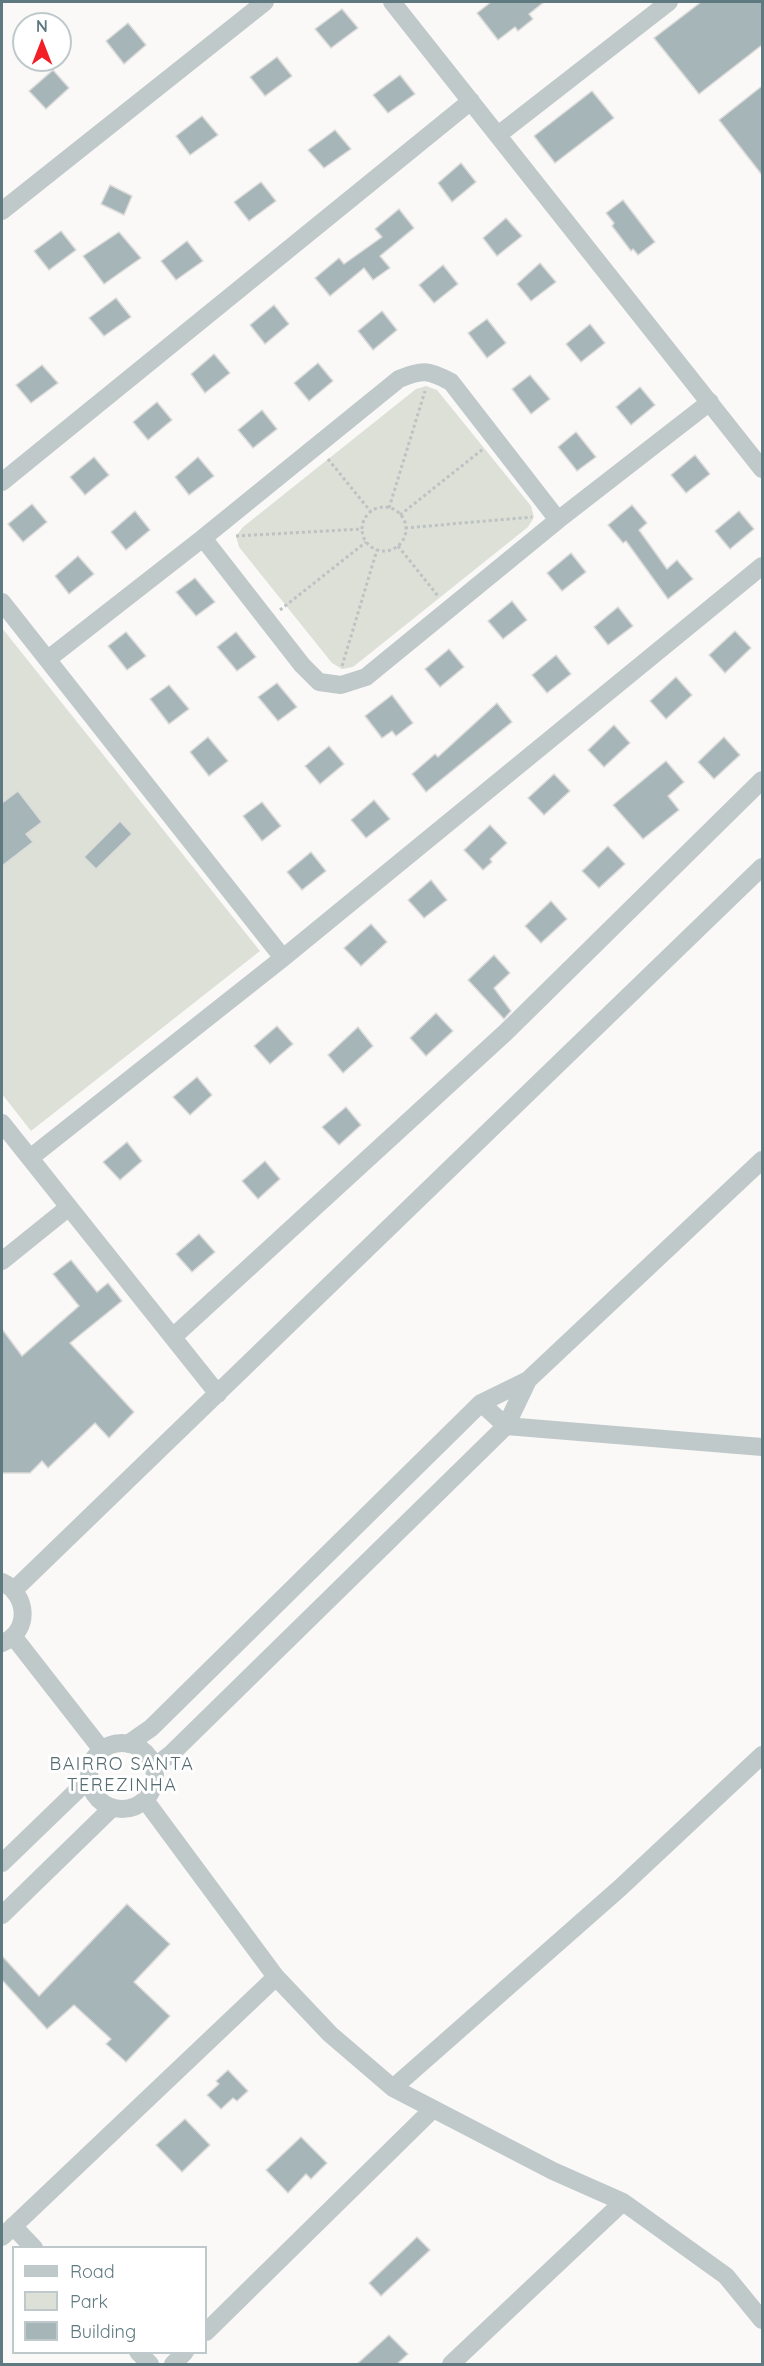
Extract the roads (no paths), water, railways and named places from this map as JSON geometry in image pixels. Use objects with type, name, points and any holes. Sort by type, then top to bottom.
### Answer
[{"type":"street","points":[[2,211],[266,2]]},
{"type":"street","points":[[392,2],[762,469]]},
{"type":"street","points":[[498,135],[669,2]]},
{"type":"street","points":[[2,482],[471,101]]},
{"type":"street","points":[[48,659],[203,538],[399,379],[416,372],[433,372],[451,382],[558,520]]},
{"type":"street","points":[[203,538],[302,665],[320,682],[341,685],[366,677],[558,520],[710,402]]},
{"type":"street","points":[[30,1158],[283,958],[762,566]]},
{"type":"street","points":[[2,602],[283,958]]},
{"type":"street","points":[[173,1337],[506,1032],[762,780]]},
{"type":"street","points":[[102,1750],[7,1640],[20,1628],[23,1608],[8,1586],[218,1394],[762,867]]},
{"type":"street","points":[[2,1123],[218,1394]]},
{"type":"street","points":[[128,1744],[150,1728],[481,1403],[528,1380],[762,1160]]},
{"type":"street","points":[[2,1261],[69,1207]]},
{"type":"street","points":[[154,1767],[180,1745],[506,1426],[528,1380]]},
{"type":"street","points":[[481,1403],[506,1426],[762,1447]]},
{"type":"street","points":[[2,1863],[89,1779],[94,1759],[102,1750],[118,1743],[128,1744],[144,1751],[154,1767],[155,1785],[145,1800],[130,1809],[112,1808],[96,1797],[89,1779]]},
{"type":"street","points":[[393,2088],[620,1888],[762,1755]]},
{"type":"street","points":[[145,1800],[276,1977],[330,2034],[393,2088],[553,2171],[623,2202],[726,2276],[762,2320]]},
{"type":"street","points":[[2,1915],[112,1808]]},
{"type":"street","points":[[32,2246],[7,2231],[276,1977]]},
{"type":"street","points":[[207,2331],[433,2109]]},
{"type":"street","points":[[452,2364],[623,2202]]},
{"type":"district","name":"BAIRRO SANTA TEREZINHA","points":[[122,1775]]}]
